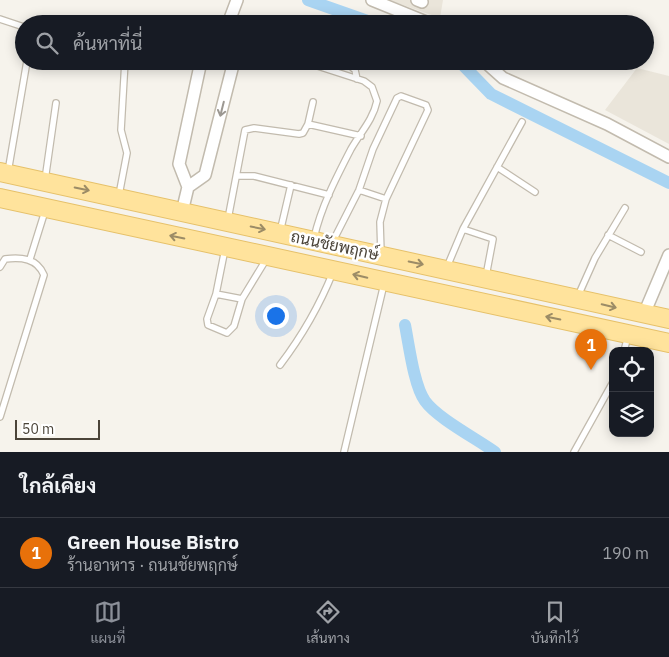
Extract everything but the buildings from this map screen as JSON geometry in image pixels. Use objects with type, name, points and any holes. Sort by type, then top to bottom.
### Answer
[{"type":"main road","name":"ถนนชัยพฤกษ์","points":[[4,173],[332,243],[669,319]]},
{"type":"main road","name":"ถนนชัยพฤกษ์","points":[[0,198],[333,270],[626,342],[669,343]]},
{"type":"street","points":[[232,15],[237,0]]},
{"type":"street","points":[[372,0],[409,15]]},
{"type":"street","points":[[182,212],[188,187],[179,164],[199,70]]},
{"type":"street","points":[[188,187],[205,175],[232,70]]},
{"type":"street","points":[[494,70],[503,78],[607,124],[669,157]]},
{"type":"street","points":[[644,314],[669,255]]},
{"type":"lane","points":[[0,19],[15,24]]},
{"type":"lane","points":[[4,173],[25,70]]},
{"type":"lane","points":[[118,197],[127,153],[121,130],[124,70]]},
{"type":"lane","points":[[314,240],[320,211],[352,148],[361,136],[377,101],[372,87],[357,79],[330,70]]},
{"type":"lane","points":[[355,70],[357,79]]},
{"type":"lane","points":[[332,243],[359,190],[373,149],[397,98],[401,96],[426,105],[428,110],[386,200],[380,222],[381,255]]},
{"type":"lane","points":[[227,222],[245,130],[254,128],[303,133],[308,124],[313,102]]},
{"type":"lane","points":[[45,182],[56,103]]},
{"type":"lane","points":[[446,269],[463,229],[522,122]]},
{"type":"lane","points":[[308,124],[361,136]]},
{"type":"lane","points":[[497,168],[534,192]]},
{"type":"lane","points":[[237,176],[254,176],[329,195]]},
{"type":"lane","points":[[280,233],[291,185]]},
{"type":"lane","points":[[359,190],[386,200]]},
{"type":"lane","points":[[577,298],[595,258],[625,208]]},
{"type":"lane","points":[[30,259],[45,209]]},
{"type":"lane","points":[[463,229],[493,240],[486,277]]},
{"type":"lane","points":[[608,235],[641,252]]},
{"type":"lane","points":[[225,247],[208,325],[227,333],[234,326],[242,299],[268,256]]},
{"type":"lane","points":[[0,267],[5,259],[30,259],[42,269],[44,275],[0,417]]},
{"type":"lane","points":[[280,365],[301,337],[320,305],[333,270]]},
{"type":"lane","points":[[344,452],[384,282]]},
{"type":"lane","points":[[216,294],[242,299]]},
{"type":"lane","points":[[574,452],[609,389]]},
{"type":"shaded area","points":[[389,0],[443,0],[440,15],[432,15]]},
{"type":"shaded area","points":[[635,70],[645,70],[669,76],[669,144],[605,110]]},
{"type":"waterway","points":[[308,0],[350,15]]},
{"type":"waterway","points":[[468,70],[491,94],[669,183]]},
{"type":"waterway","points":[[405,325],[415,376],[425,401],[438,414],[495,452]]},
{"type":"place","name":"Green House Bistro","points":[[591,370]]}]
